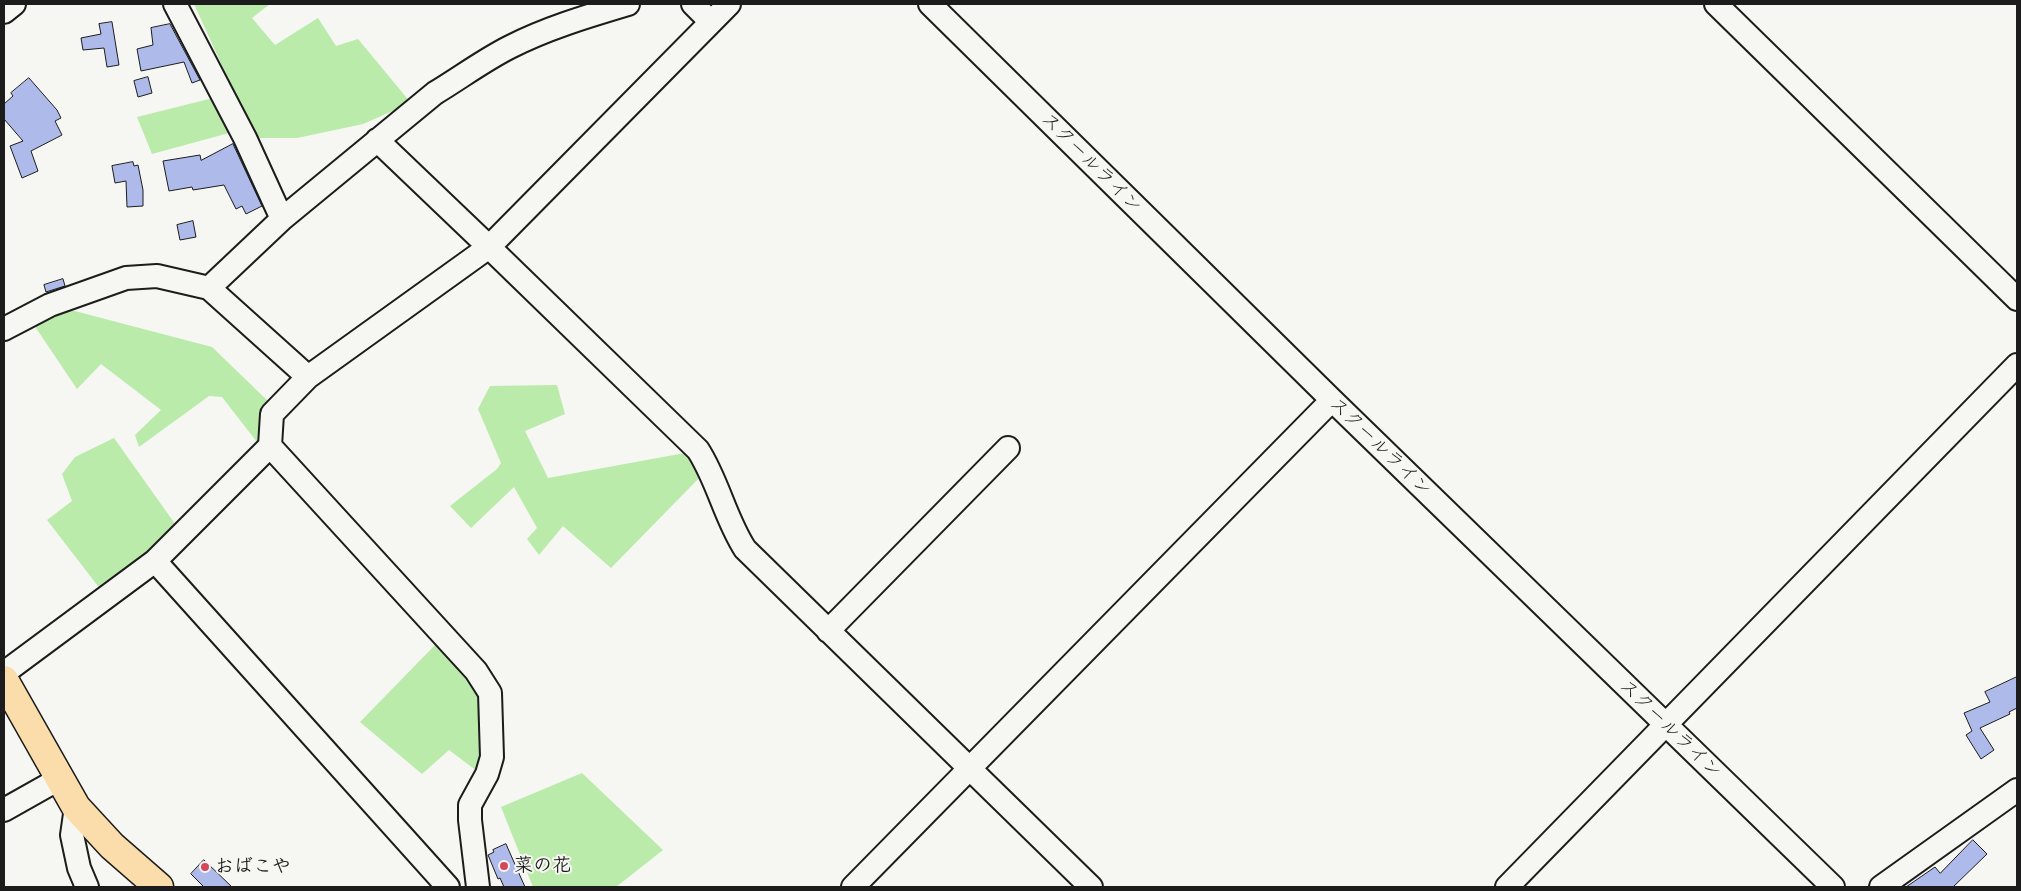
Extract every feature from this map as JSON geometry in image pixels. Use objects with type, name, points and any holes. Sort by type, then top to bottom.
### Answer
[{"type":"main road","points":[[4,681],[76,807],[112,846],[159,887]]},
{"type":"street","points":[[4,12],[14,4]]},
{"type":"street","points":[[175,4],[245,138],[282,219]]},
{"type":"street","points":[[209,288],[282,219],[435,93],[509,47],[554,27],[628,4]]},
{"type":"street","points":[[693,4],[711,22]]},
{"type":"street","points":[[4,681],[155,561],[270,446],[272,414],[308,377],[489,247],[729,4]]},
{"type":"street","name":"スクールライン","points":[[930,4],[1332,400],[1832,887]]},
{"type":"street","points":[[1716,4],[2017,299]]},
{"type":"street","points":[[377,140],[698,450],[705,461],[734,532],[745,549],[1091,887]]},
{"type":"street","points":[[4,329],[50,305],[126,278],[157,276],[209,288],[308,377]]},
{"type":"street","points":[[1507,887],[2017,365]]},
{"type":"street","points":[[853,887],[1332,400]]},
{"type":"street","points":[[270,446],[476,671],[490,693],[492,757],[487,774],[470,805],[478,887]]},
{"type":"street","points":[[828,631],[1008,448]]},
{"type":"street","points":[[155,561],[448,887]]},
{"type":"street","points":[[4,810],[59,779]]},
{"type":"street","points":[[1881,887],[2017,790]]},
{"type":"street","points":[[76,807],[72,835],[79,868],[87,887]]},
{"type":"green space","points":[[194,4],[270,4],[252,18],[275,45],[318,18],[336,46],[358,39],[411,103],[363,124],[297,138],[255,138]]},
{"type":"green space","points":[[213,98],[229,133],[152,154],[137,117]]},
{"type":"green space","points":[[67,309],[212,347],[270,403],[260,446],[222,397],[209,396],[139,447],[135,435],[161,410],[101,364],[77,389],[34,325]]},
{"type":"green space","points":[[557,385],[565,414],[525,431],[548,478],[685,453],[702,475],[611,568],[563,526],[539,555],[527,539],[537,528],[514,487],[471,528],[450,506],[497,469],[501,463],[478,409],[490,386]]},
{"type":"green space","points":[[114,438],[178,528],[145,558],[101,590],[47,520],[72,501],[62,474],[75,457]]},
{"type":"green space","points":[[436,644],[478,691],[485,740],[481,774],[449,750],[422,774],[360,722]]},
{"type":"green space","points":[[582,773],[663,850],[616,887],[533,887],[501,807]]},
{"type":"building","points":[[112,22],[119,65],[107,67],[104,48],[83,50],[81,38],[101,34],[99,24]]},
{"type":"building","points":[[170,24],[200,80],[192,83],[184,62],[141,71],[137,49],[153,45],[151,28]]},
{"type":"building","points":[[148,77],[152,93],[138,97],[134,81]]},
{"type":"building","points":[[29,78],[57,110],[61,118],[55,121],[62,135],[31,151],[38,171],[22,178],[10,146],[23,141],[4,119],[4,104],[13,96],[11,93]]},
{"type":"building","points":[[233,144],[262,206],[246,214],[242,206],[236,209],[224,185],[193,190],[192,187],[169,191],[163,161],[200,155],[201,160]]},
{"type":"building","points":[[133,162],[134,166],[138,165],[143,190],[143,206],[127,207],[126,181],[115,183],[112,166]]},
{"type":"building","points":[[193,221],[196,237],[180,240],[177,225]]},
{"type":"building","points":[[63,279],[65,286],[46,292],[44,285]]},
{"type":"building","points":[[2017,677],[2017,708],[2009,712],[2010,714],[1980,728],[1994,750],[1981,759],[1966,735],[1972,731],[1964,713],[1990,702],[1985,692]]},
{"type":"building","points":[[1973,840],[1987,854],[1953,887],[1906,887],[1935,867],[1940,873]]},
{"type":"building","name":"菜の花","points":[[506,844],[525,887],[504,887],[500,878],[498,879],[488,855],[494,852],[493,850]]},
{"type":"building","name":"おばこや","points":[[204,860],[232,887],[204,887],[191,874]]},
{"type":"place","name":"菜の花","points":[[504,866]]},
{"type":"place","name":"おばこや","points":[[205,867]]}]
